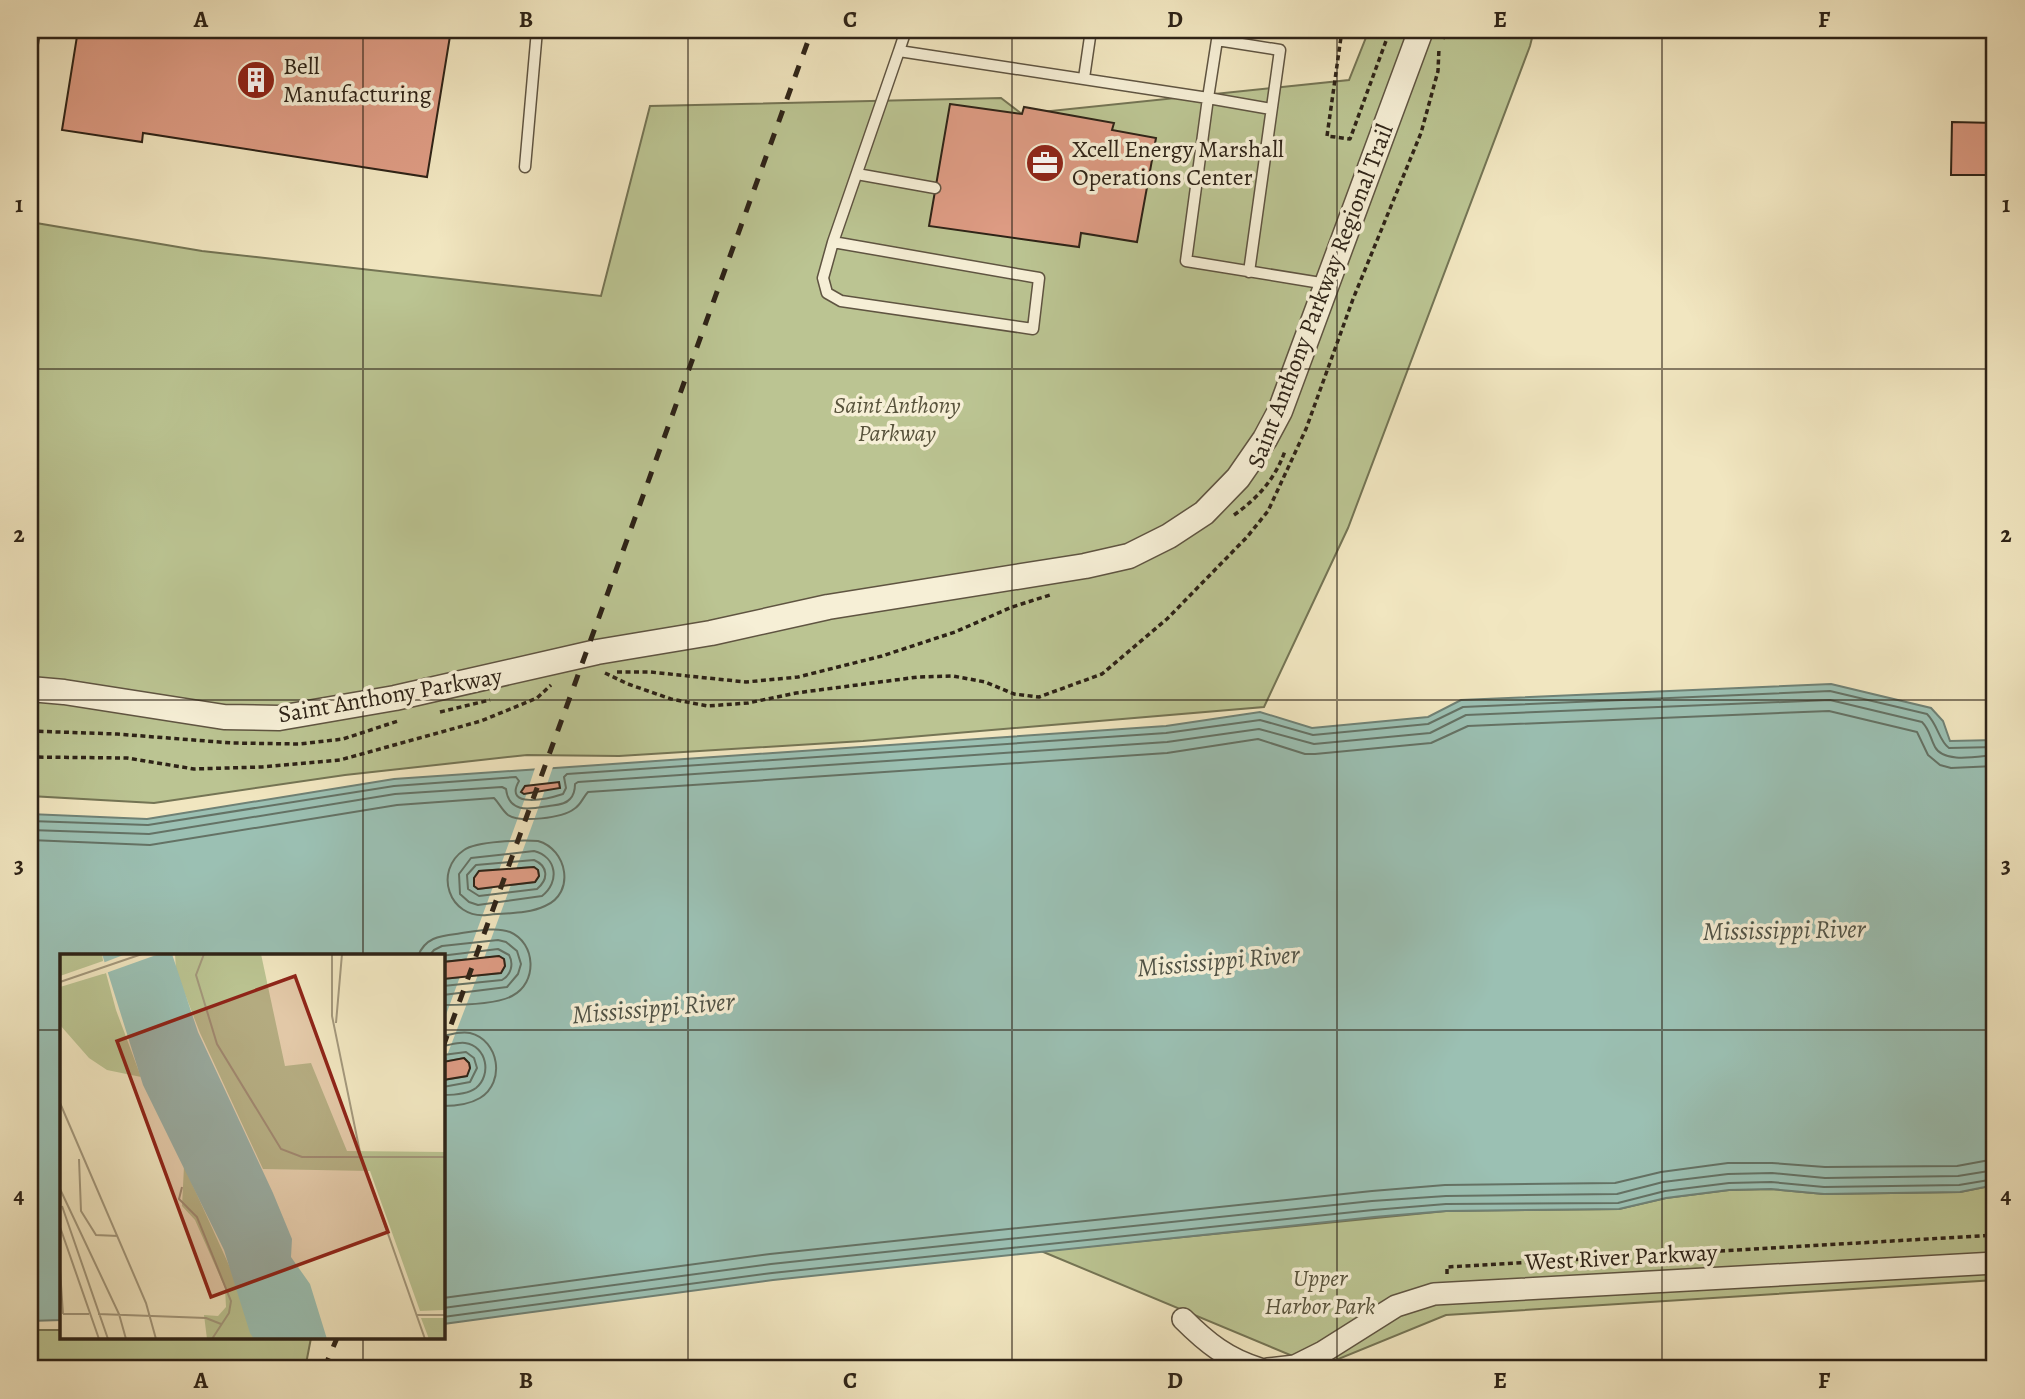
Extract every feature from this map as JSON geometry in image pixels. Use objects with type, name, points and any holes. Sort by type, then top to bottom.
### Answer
[{"type":"street","name":"Saint Anthony Parkway","points":[[30,689],[224,717],[279,718],[395,698],[597,652],[711,633],[828,607],[1072,568],[1129,556],[1169,536],[1204,513],[1238,478],[1265,439],[1280,411],[1421,30]]},
{"type":"street","name":"West River Parkway","points":[[1268,1369],[1295,1366],[1323,1352],[1396,1306],[1434,1294],[1995,1262]]},
{"type":"street","points":[[1183,1319],[1206,1342],[1238,1363],[1261,1369]]},
{"type":"lane","points":[[30,59],[35,30]]},
{"type":"lane","points":[[525,167],[537,30]]},
{"type":"lane","points":[[833,242],[1039,278],[1032,330],[841,301],[827,293],[823,278],[833,242],[906,30]]},
{"type":"lane","points":[[1084,78],[1091,30]]},
{"type":"lane","points":[[1249,272],[1280,50],[1217,40],[1186,261],[1249,272],[1327,284]]},
{"type":"lane","points":[[900,51],[1272,109]]},
{"type":"lane","points":[[857,174],[934,188]]},
{"type":"path","points":[[1342,30],[1327,136],[1350,139],[1390,30],[1381,30]]},
{"type":"path","points":[[1052,595],[1012,607],[955,632],[882,656],[798,677],[746,682],[650,672],[605,673],[671,699],[708,706],[747,703],[796,693],[918,677],[953,676],[985,682],[1014,694],[1039,697],[1102,674],[1167,619],[1247,537],[1268,511],[1306,429],[1353,299],[1421,133],[1438,71],[1439,48],[1434,57]]},
{"type":"path","name":"Saint Anthony Parkway Regional Trail","points":[[1229,518],[1260,493],[1271,480],[1285,449]]},
{"type":"path","points":[[30,757],[127,758],[194,769],[261,767],[340,760],[481,721],[537,698],[552,684]]},
{"type":"path","points":[[1447,1266],[1995,1235]]},
{"type":"green space","name":"Saint Anthony Parkway","points":[[1369,30],[1534,30],[1348,528],[1264,707],[863,741],[619,756],[527,755],[345,775],[154,803],[30,796],[30,222],[202,251],[601,296],[650,106],[1001,98],[1022,114],[1349,80]]},
{"type":"green space","name":"Upper Harbor Park","points":[[1995,1185],[1995,1280],[1446,1315],[1319,1367],[1041,1251],[1446,1211],[1619,1209],[1666,1198],[1729,1190],[1771,1189],[1824,1194],[1960,1192]]},
{"type":"green space","points":[[30,1330],[60,1330],[60,1340],[311,1340],[305,1369],[30,1369]]},
{"type":"water","name":"Mississippi River","points":[[1831,684],[1931,708],[1943,721],[1950,741],[1995,740],[1995,1185],[1960,1192],[1824,1194],[1771,1189],[1729,1190],[1666,1198],[1619,1209],[1446,1211],[1374,1217],[773,1280],[444,1324],[444,1080],[466,1076],[470,1068],[464,1058],[444,1062],[444,979],[500,973],[505,966],[504,959],[499,956],[444,962],[444,954],[60,954],[60,1320],[30,1321],[30,814],[147,819],[394,779],[1166,726],[1260,712],[1312,728],[1428,717],[1461,700]],"holes":[[[533,867],[538,870],[539,876],[535,882],[478,889],[474,886],[474,878],[479,871]]]},
{"type":"pier","points":[[554,764],[546,787],[528,789],[536,765]]},
{"type":"pier","points":[[546,787],[515,872],[498,873],[528,790]]},
{"type":"pier","points":[[512,882],[483,961],[465,963],[494,884]]},
{"type":"pier","points":[[479,972],[444,1063],[444,1020],[461,974]]},
{"type":"building","name":"Bell Manufacturing","points":[[78,30],[451,30],[427,177],[143,133],[142,142],[62,130]]},
{"type":"building","name":"Xcell Energy Marshall Operations Center","points":[[950,104],[1022,114],[1024,107],[1114,123],[1112,130],[1156,138],[1137,242],[1081,233],[1079,247],[929,226]]},
{"type":"building","points":[[1952,122],[1995,123],[1995,175],[1951,175]]},
{"type":"building","points":[[559,782],[560,788],[524,794],[521,792],[525,786]]},
{"type":"building","points":[[534,867],[539,876],[535,882],[478,889],[474,886],[474,878],[479,871]]},
{"type":"building","points":[[499,956],[504,959],[505,966],[501,973],[444,979],[444,962]]},
{"type":"building","points":[[464,1058],[470,1068],[467,1076],[444,1080],[444,1062]]},
{"type":"railway","points":[[444,1044],[812,30]]},
{"type":"railway","points":[[324,1369],[336,1340]]},
{"type":"place","name":"Bell Manufacturing","points":[[256,80]]},
{"type":"place","name":"Xcell Energy Marshall Operations Center","points":[[1045,163]]}]
